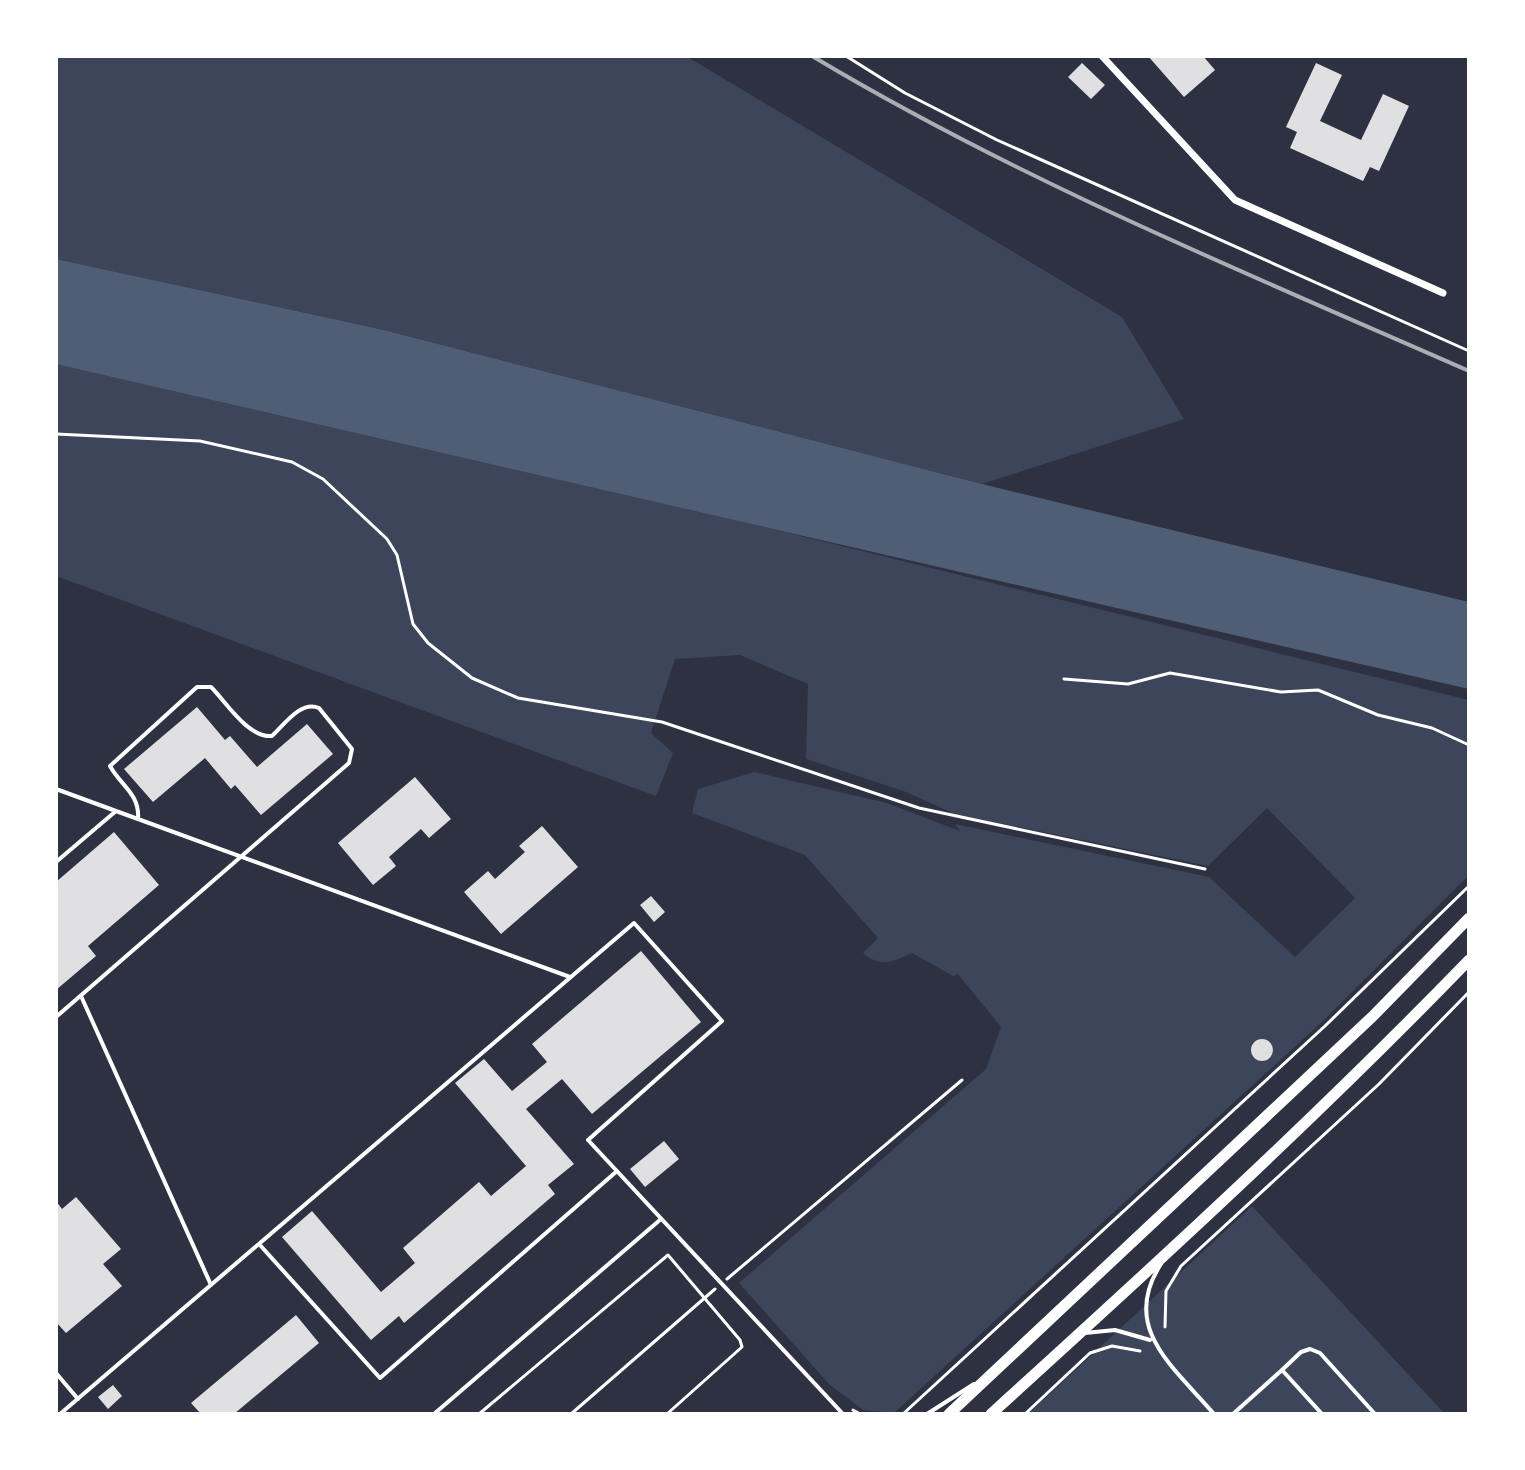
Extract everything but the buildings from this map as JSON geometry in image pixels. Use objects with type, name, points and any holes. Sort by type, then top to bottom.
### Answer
[{"type":"main road","points":[[949,1414],[1372,1017],[1469,918]]},
{"type":"main road","points":[[991,1414],[1170,1250],[1396,1035],[1469,960]]},
{"type":"street","points":[[1102,56],[1235,200],[1443,293]]},
{"type":"lane","points":[[56,1017],[243,858],[353,755],[328,718],[313,705],[303,707],[272,736],[264,737],[253,731],[211,687],[197,687],[110,766],[135,797],[139,805],[138,819]]},
{"type":"lane","points":[[56,789],[571,977]]},
{"type":"lane","points":[[56,862],[116,811]]},
{"type":"lane","points":[[60,1414],[634,923],[722,1021],[588,1140],[840,1414]]},
{"type":"lane","points":[[81,996],[211,1285]]},
{"type":"lane","points":[[259,1244],[380,1378],[617,1171]]},
{"type":"lane","points":[[434,1414],[661,1219]]},
{"type":"lane","points":[[1170,1250],[1152,1278],[1146,1297],[1146,1319],[1151,1341],[1214,1414]]},
{"type":"lane","points":[[1079,1335],[1115,1330],[1151,1341]]},
{"type":"lane","points":[[1237,1413],[1301,1352],[1310,1349],[1320,1353],[1375,1414]]},
{"type":"lane","points":[[927,1414],[997,1370]]},
{"type":"lane","points":[[1282,1370],[1322,1414]]},
{"type":"lane","points":[[56,1373],[78,1399]]},
{"type":"path","points":[[846,56],[905,93],[997,140],[1469,351]]},
{"type":"path","points":[[56,434],[200,441],[292,462],[323,479],[392,547],[413,624],[428,643],[472,678],[518,698],[662,722],[919,808],[1205,869]]},
{"type":"path","points":[[1064,679],[1128,684],[1170,673],[1281,692],[1318,690],[1378,715],[1432,728],[1469,745]]},
{"type":"path","points":[[903,1414],[1280,1068],[1469,886]]},
{"type":"path","points":[[1165,1327],[1166,1291],[1181,1266],[1379,1084],[1469,992]]},
{"type":"path","points":[[571,1414],[962,1080]]},
{"type":"path","points":[[479,1414],[664,1255],[671,1257],[740,1340],[742,1347],[667,1414]]},
{"type":"path","points":[[1025,1414],[1090,1353],[1112,1346],[1140,1351]]},
{"type":"shaded area","points":[[56,56],[686,56],[1122,317],[1184,419],[982,484],[384,330],[56,259]]},
{"type":"shaded area","points":[[56,259],[384,330],[982,484],[1469,602],[1469,689],[56,364]]},
{"type":"shaded area","points":[[56,353],[1469,700],[1469,875],[1323,1021],[894,1413],[863,1410],[829,1384],[739,1283],[986,1069],[1001,1027],[958,974],[953,976],[912,953],[887,962],[869,958],[863,953],[878,938],[805,855],[692,813],[698,789],[754,772],[887,803],[960,831],[955,824],[1209,877],[1295,957],[1355,898],[1267,808],[1208,866],[955,814],[906,792],[806,759],[808,684],[740,655],[675,659],[651,733],[673,753],[656,796],[56,576]]},
{"type":"shaded area","points":[[1252,1206],[1445,1414],[1028,1414]]},
{"type":"railway","points":[[812,56],[971,144],[1053,185],[1469,371]]}]
